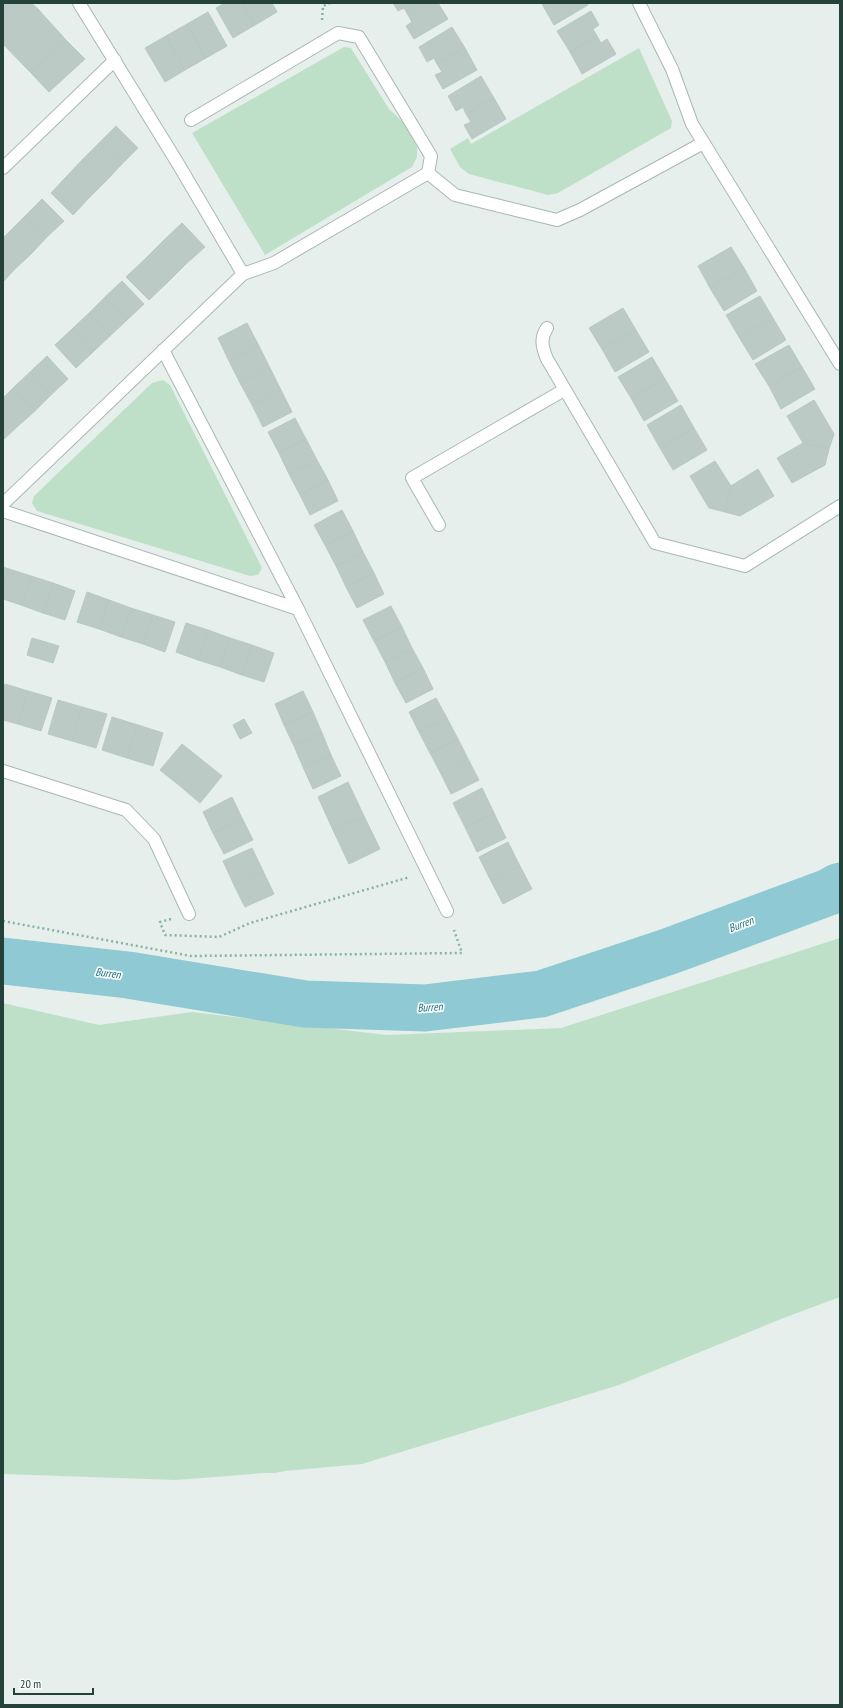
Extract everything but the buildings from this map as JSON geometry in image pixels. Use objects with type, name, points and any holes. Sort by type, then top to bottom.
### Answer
[{"type":"street","points":[[79,3],[115,60],[243,274]]},
{"type":"street","points":[[639,3],[672,69],[692,124],[840,364]]},
{"type":"street","points":[[3,504],[243,274],[274,263],[428,173],[431,156],[359,37],[338,33],[191,120]]},
{"type":"street","points":[[3,168],[115,60]]},
{"type":"street","points":[[428,173],[456,195],[557,220],[580,210],[703,143]]},
{"type":"street","points":[[547,328],[543,335],[544,352],[564,390],[655,543],[745,566],[840,506]]},
{"type":"street","points":[[163,350],[298,609],[447,911]]},
{"type":"street","points":[[439,525],[412,478],[564,390]]},
{"type":"street","points":[[3,511],[298,609]]},
{"type":"street","points":[[3,770],[126,810],[154,839],[189,914]]},
{"type":"path","points":[[189,914],[160,922],[165,935],[219,937],[250,923],[427,872]]},
{"type":"path","points":[[3,921],[191,956],[462,953],[447,911]]},
{"type":"green space","points":[[344,47],[351,48],[389,109],[406,125],[417,147],[417,157],[412,167],[265,255],[192,133]]},
{"type":"green space","points":[[639,48],[672,121],[671,128],[558,193],[548,195],[469,174],[460,167],[450,149],[468,138],[471,144]]},
{"type":"green space","points":[[163,380],[170,385],[262,568],[258,575],[250,576],[37,511],[32,503],[34,496],[152,383]]},
{"type":"green space","points":[[840,938],[840,1297],[781,1319],[619,1385],[362,1464],[275,1473],[176,1480],[3,1474],[3,1003],[99,1025],[192,1012],[387,1035],[561,1028]]},
{"type":"waterway","name":"Burren","points":[[3,961],[128,975],[305,1004],[425,1008],[541,994],[670,951],[829,892],[840,886]]}]
